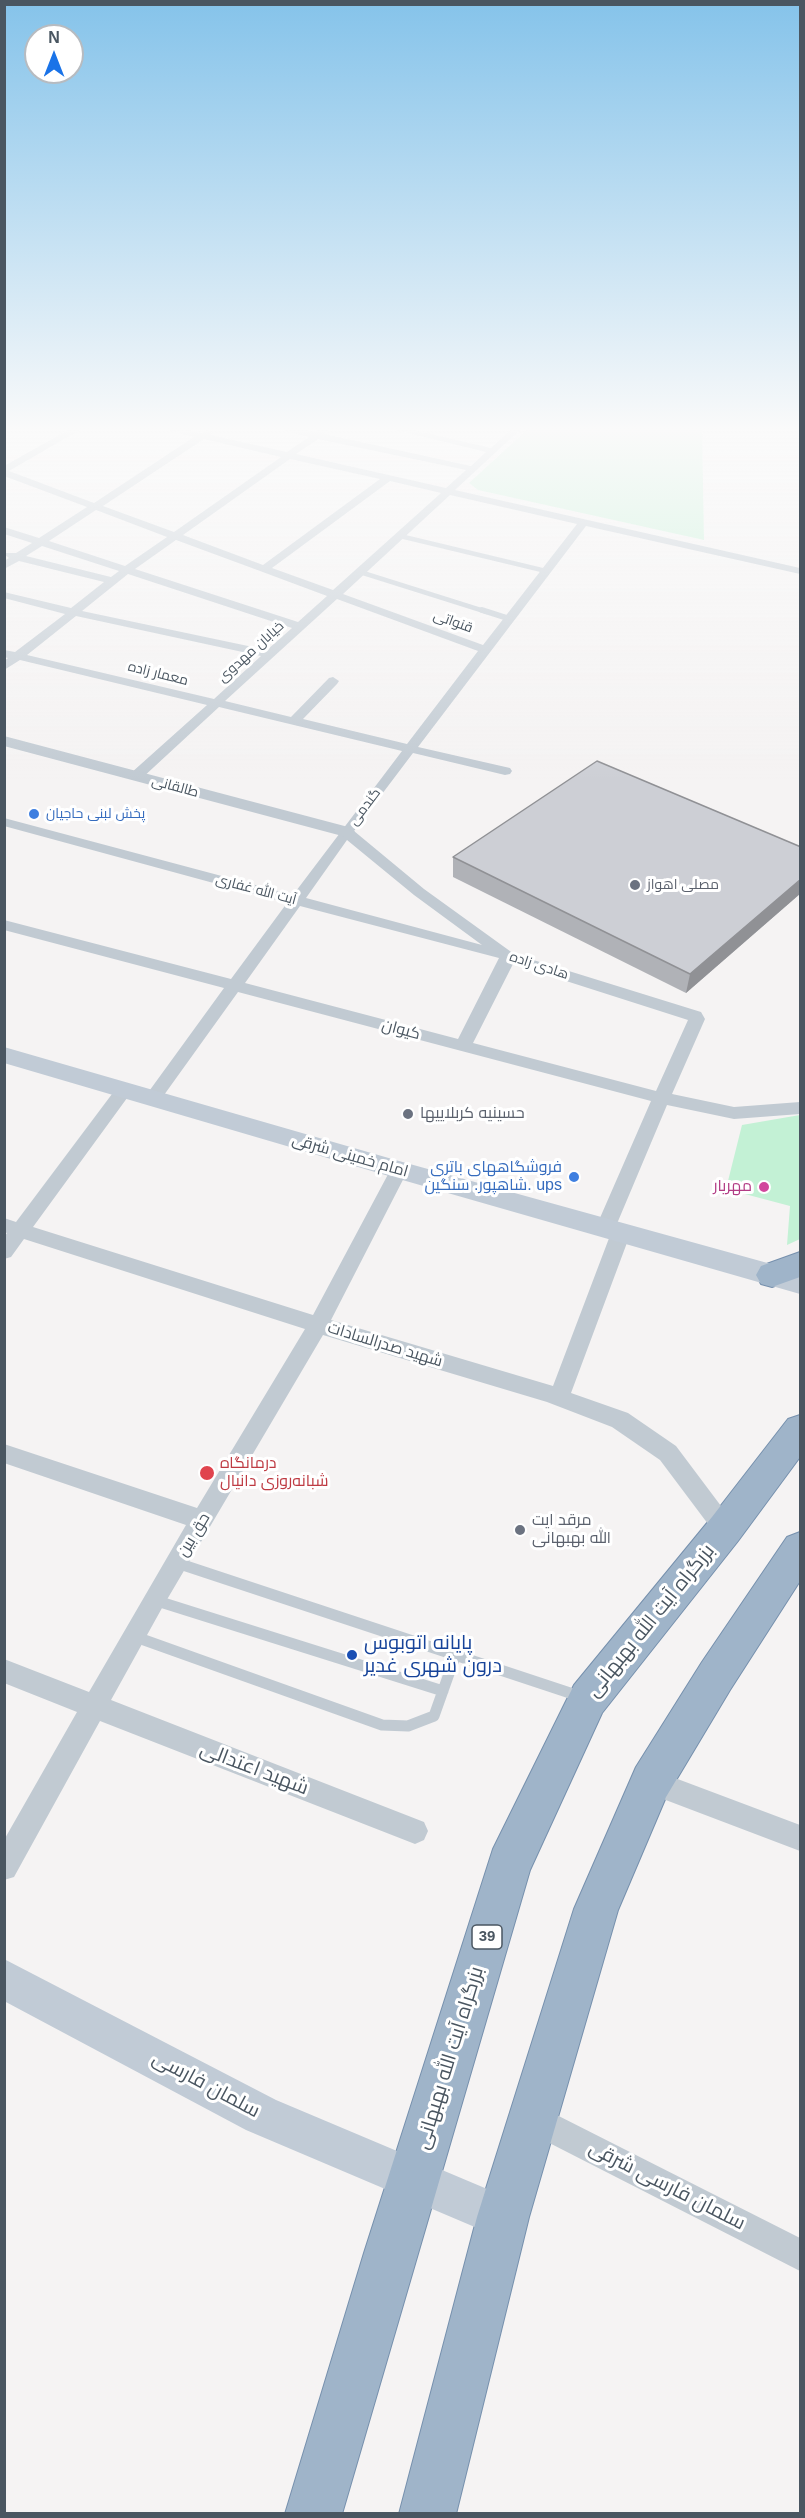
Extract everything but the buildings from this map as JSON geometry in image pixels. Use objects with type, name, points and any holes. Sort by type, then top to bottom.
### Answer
[{"type":"highway","name":"بزرگراه آیت الله بهبهانی","points":[[313,2514],[509,1865],[588,1699],[725,1529],[801,1430]]},
{"type":"highway","points":[[427,2514],[503,2217],[596,1909],[651,1782],[716,1676],[801,1549]]},
{"type":"main road","name":"امام خمینی شرقی","points":[[4,1055],[613,1230],[791,1274]]},
{"type":"main road","name":"سلمان فارسی","points":[[4,1979],[261,2115],[412,2181],[503,2217]]},
{"type":"street","points":[[4,566],[36,546]]},
{"type":"street","points":[[52,546],[300,627]]},
{"type":"street","points":[[4,667],[11,655],[162,546]]},
{"type":"street","name":"قنواتی","points":[[201,546],[486,650]]},
{"type":"street","points":[[264,569],[296,546]]},
{"type":"street","name":"خیابان مهدوی","points":[[136,776],[389,546]]},
{"type":"street","name":"گندمی","points":[[153,1098],[346,832],[566,546]]},
{"type":"street","points":[[691,546],[801,571]]},
{"type":"street","points":[[4,554],[112,581]]},
{"type":"street","points":[[4,595],[72,612],[270,654]]},
{"type":"street","name":"معمار زاده","points":[[11,655],[505,771]]},
{"type":"street","points":[[292,722],[333,681]]},
{"type":"street","name":"طالقانی","points":[[4,741],[346,832]]},
{"type":"street","name":"آیت الله غفاری","points":[[4,822],[508,957]]},
{"type":"street","name":"هادی زاده","points":[[346,832],[419,892],[508,957],[695,1016],[697,1019],[660,1098]]},
{"type":"street","name":"کیوان","points":[[4,926],[660,1098],[734,1113],[801,1108]]},
{"type":"street","points":[[463,1046],[508,957]]},
{"type":"street","points":[[4,1252],[13,1228],[124,1090]]},
{"type":"street","points":[[559,1398],[613,1230],[660,1098]]},
{"type":"street","name":"حق بین","points":[[4,1867],[154,1599],[318,1325],[399,1170]]},
{"type":"street","name":"شهید صدرالسادات","points":[[13,1228],[318,1325],[559,1398],[620,1420],[668,1453],[725,1529]]},
{"type":"street","points":[[4,1452],[203,1520]]},
{"type":"street","name":"شهید اعتدالی","points":[[4,1671],[415,1832]]},
{"type":"street","points":[[651,1782],[801,1838]]},
{"type":"street","name":"سلمان فارسی شرقی","points":[[533,2118],[801,2254]]},
{"type":"lane","points":[[440,546],[546,571]]},
{"type":"lane","points":[[360,572],[510,619]]},
{"type":"lane","points":[[177,1563],[588,1699]]},
{"type":"lane","points":[[154,1599],[443,1692]]},
{"type":"lane","points":[[133,1636],[382,1725],[408,1726],[434,1716],[456,1654]]},
{"type":"green space","points":[[800,1115],[800,1239],[787,1245],[790,1206],[726,1189],[742,1125]]},
{"type":"place","name":"پخش لبنی حاجیان","points":[[34,814]]},
{"type":"place","name":"مصلی اهواز","points":[[635,885]]},
{"type":"place","name":"حسینیه کربلاییها","points":[[408,1114]]},
{"type":"place","name":"فروشگاههای باتری شاهپور. سنگین. ups","points":[[574,1177]]},
{"type":"place","name":"مهریار","points":[[764,1187]]},
{"type":"place","name":"درمانگاه شبانه‌روزی دانیال","points":[[207,1473]]},
{"type":"place","name":"مرقد ایت الله بهبهانی","points":[[520,1530]]},
{"type":"place","name":"پایانه اتوبوس درون شهری غدیر","points":[[352,1655]]}]
